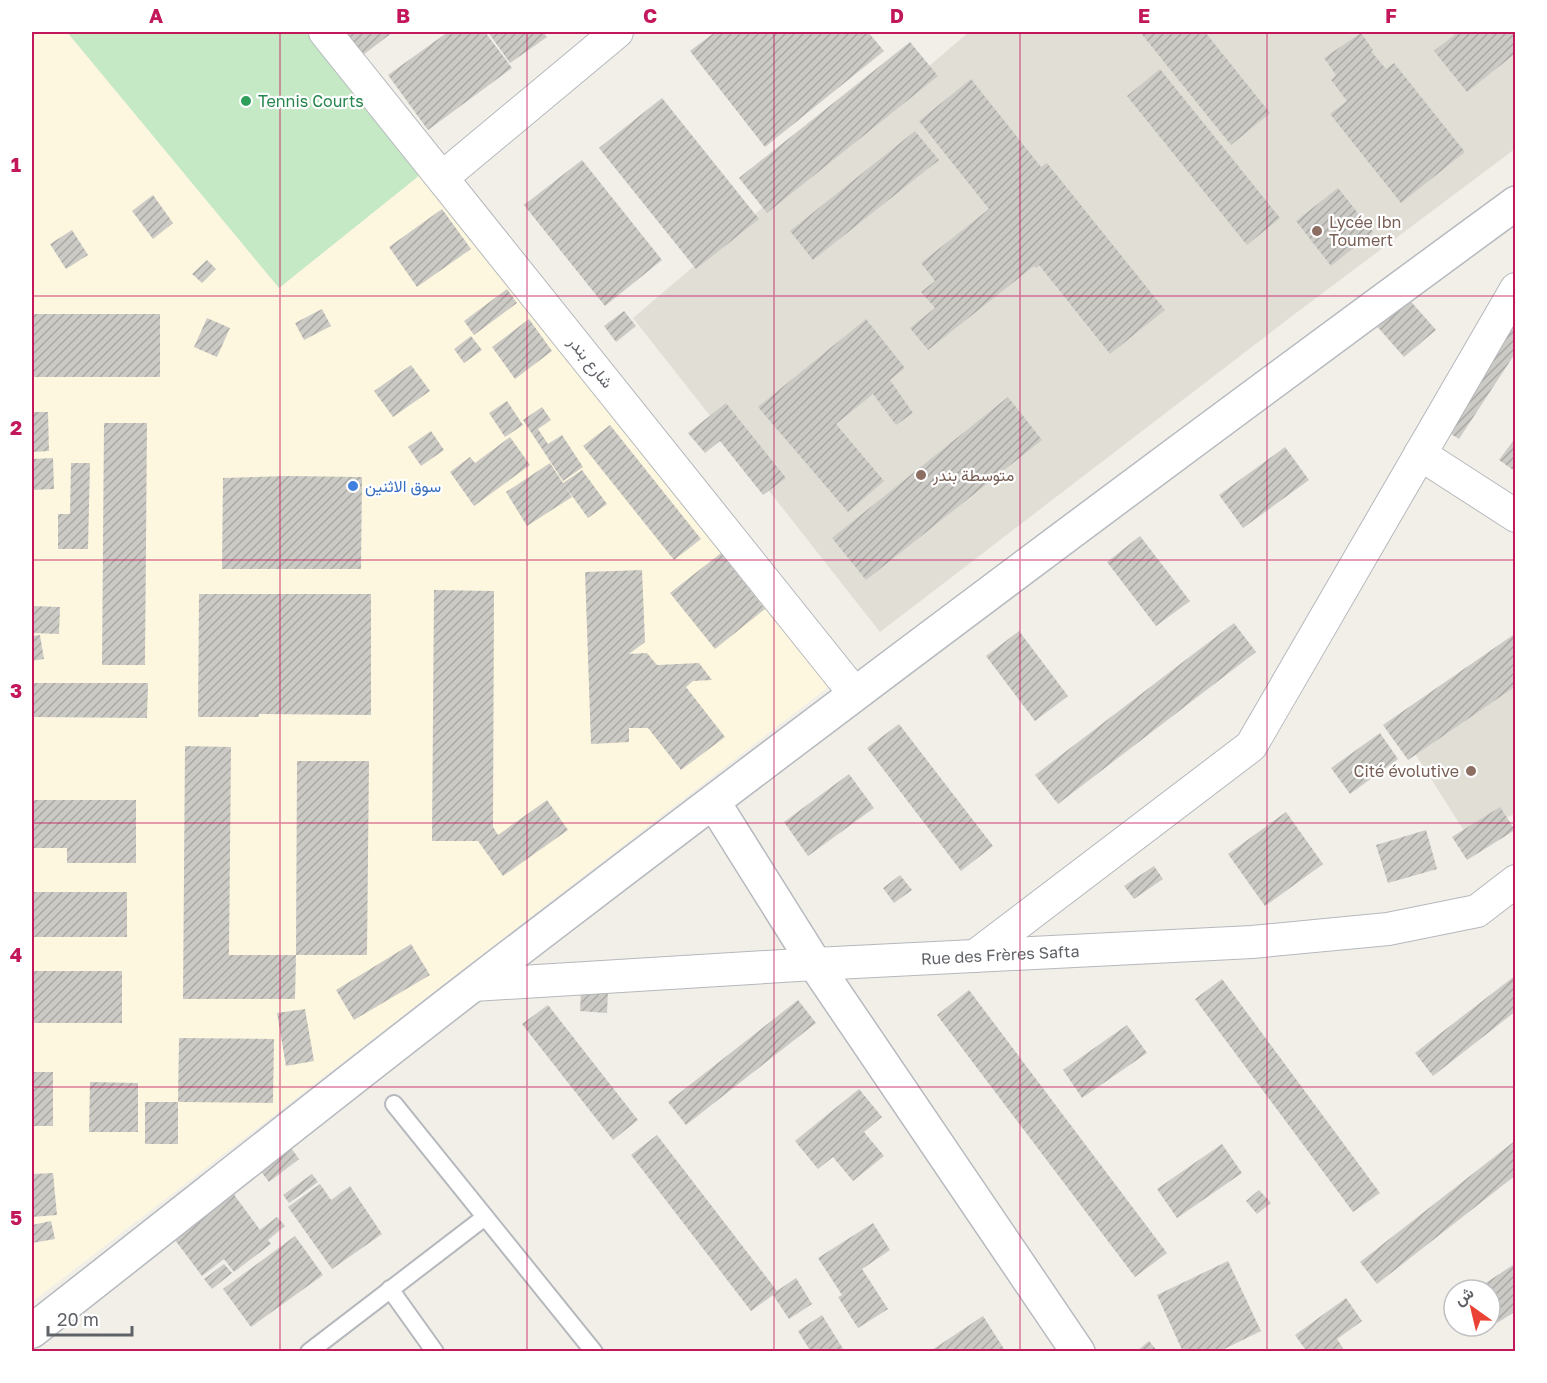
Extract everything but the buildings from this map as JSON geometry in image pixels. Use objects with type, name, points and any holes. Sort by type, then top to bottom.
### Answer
[{"type":"main road","points":[[32,1331],[473,985],[855,694],[1221,419],[1515,203]]},
{"type":"main road","points":[[714,803],[814,964],[1078,1352]]},
{"type":"street","name":"شارع بندر","points":[[325,32],[855,694]]},
{"type":"street","points":[[443,177],[584,42],[617,32]]},
{"type":"street","points":[[975,956],[1251,746],[1515,289]]},
{"type":"street","points":[[1420,454],[1515,516]]},
{"type":"street","name":"Rue des Frères Safta","points":[[473,985],[814,964],[1252,942],[1388,929],[1477,911],[1515,881]]},
{"type":"lane","points":[[394,1104],[594,1352]]},
{"type":"lane","points":[[309,1352],[485,1217]]},
{"type":"lane","points":[[390,1289],[435,1352]]},
{"type":"shaded area","name":"ﺳﻮق اﻻﺛﻨﻴﻦ","points":[[32,32],[67,32],[279,288],[425,171],[832,684],[32,1302]]},
{"type":"shaded area","name":"متوسطة بندر","points":[[969,32],[1515,32],[1515,149],[1296,313],[880,632],[633,318]]},
{"type":"shaded area","name":"Cité évolutive","points":[[1515,644],[1515,814],[1466,834],[1399,728]]},
{"type":"green space","name":"Tennis Courts","points":[[67,32],[311,32],[425,171],[279,288]]},
{"type":"place","name":"Tennis Courts","points":[[246,101]]},
{"type":"place","name":"Lycée Ibn Toumert","points":[[1317,231]]},
{"type":"place","name":"متوسطة بندر","points":[[921,475]]},
{"type":"place","name":"ﺳﻮق اﻻﺛﻨﻴﻦ","points":[[353,486]]},
{"type":"place","name":"Cité évolutive","points":[[1471,771]]}]
